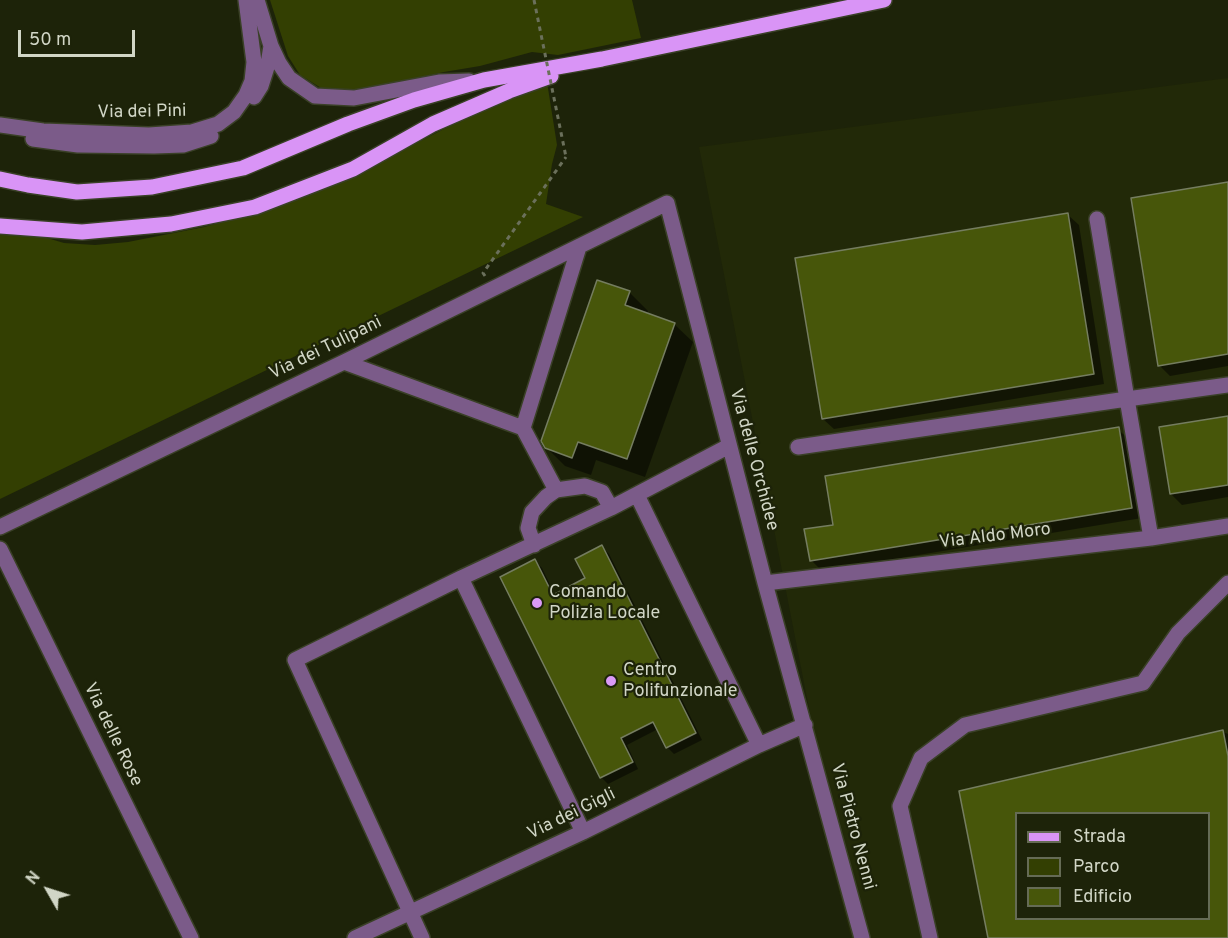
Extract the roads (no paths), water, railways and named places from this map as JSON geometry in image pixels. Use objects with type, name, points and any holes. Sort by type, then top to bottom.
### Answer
[{"type":"main road","points":[[0,178],[28,185],[77,192],[152,187],[243,168],[348,124],[414,100],[483,80],[602,59],[884,0]]},
{"type":"main road","points":[[0,226],[82,232],[171,224],[255,207],[353,169],[433,124],[508,91],[602,59]]},
{"type":"street","name":"Via dei Pini","points":[[0,125],[73,132],[149,135],[192,132],[218,124],[234,112],[246,95],[252,81],[254,62],[246,0]]},
{"type":"street","name":"Via dei Pini","points":[[257,0],[271,46],[289,78],[315,96],[354,98],[439,82],[483,80]]},
{"type":"street","name":"Via dei Pini","points":[[0,134],[78,145],[115,147],[183,145],[205,139],[223,131],[248,107],[261,86],[271,46]]},
{"type":"street","name":"Via dei Tulipani","points":[[0,527],[344,362],[667,203]]},
{"type":"street","name":"Via delle Orchidee","points":[[667,203],[765,583],[805,726]]},
{"type":"street","points":[[1097,219],[1151,538]]},
{"type":"street","points":[[523,428],[579,247]]},
{"type":"street","points":[[344,362],[523,428],[556,490]]},
{"type":"street","points":[[798,447],[1228,385]]},
{"type":"street","points":[[422,938],[295,660],[461,578],[611,508],[729,446]]},
{"type":"street","points":[[534,545],[528,528],[532,512],[546,496],[556,490],[585,486],[602,492],[611,508]]},
{"type":"street","points":[[637,495],[759,745]]},
{"type":"street","name":"Via Aldo Moro","points":[[765,583],[1151,538],[1228,526]]},
{"type":"street","name":"Via delle Rose","points":[[0,549],[190,938]]},
{"type":"street","points":[[461,578],[583,832]]},
{"type":"street","points":[[930,938],[900,806],[921,758],[965,725],[1143,683],[1178,633],[1223,585],[1228,583]]},
{"type":"street","name":"Via dei Gigli","points":[[355,938],[583,832],[759,745],[805,726]]},
{"type":"street","name":"Via Pietro Nenni","points":[[805,726],[862,938]]},
{"type":"place","name":"Comando Polizia Locale","points":[[537,603]]},
{"type":"place","name":"Centro Polifunzionale","points":[[611,681]]}]
